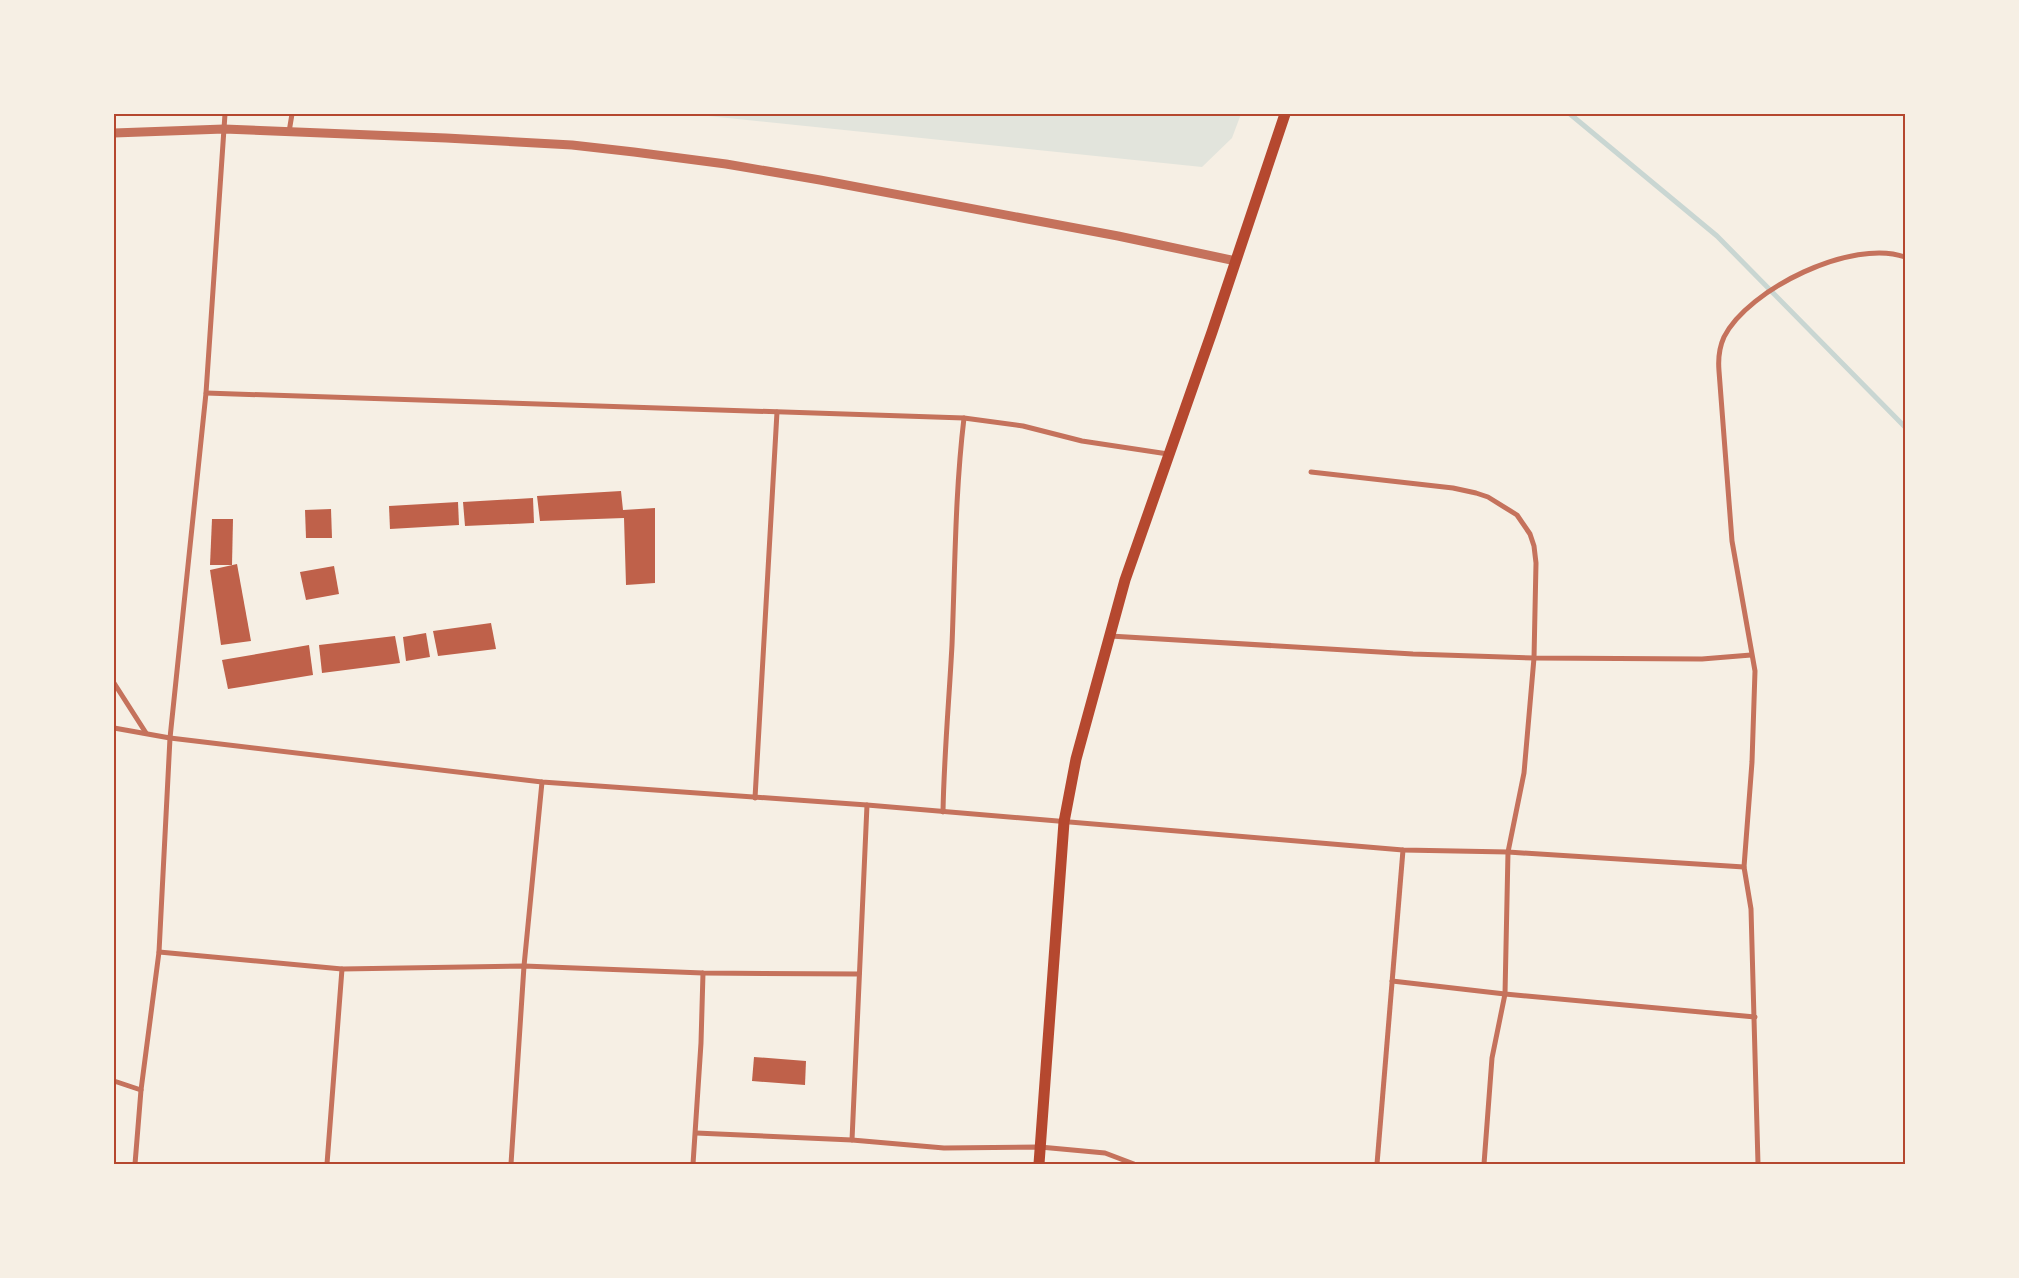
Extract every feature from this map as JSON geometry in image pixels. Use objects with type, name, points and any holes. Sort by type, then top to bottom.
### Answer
[{"type":"main road","points":[[1039,1164],[1064,822],[1076,759],[1125,580],[1286,114]]},
{"type":"street","points":[[135,1164],[141,1090],[159,952],[170,738],[206,393],[225,114]]},
{"type":"street","points":[[289,132],[292,114]]},
{"type":"street","points":[[114,133],[224,129],[572,145],[726,164],[982,210],[1236,261]]},
{"type":"street","points":[[1758,1164],[1751,909],[1744,867],[1755,671],[1732,541],[1718,360],[1724,337],[1735,321],[1750,304],[1774,288],[1803,273],[1851,256],[1873,253],[1897,254],[1905,257]]},
{"type":"street","points":[[206,393],[964,418],[1023,426],[1082,441],[1169,455]]},
{"type":"street","points":[[755,798],[777,412]]},
{"type":"street","points":[[943,812],[944,757],[950,695],[958,504],[964,418]]},
{"type":"street","points":[[1311,472],[1453,488],[1476,493],[1488,497],[1517,515],[1530,534],[1534,546],[1536,563],[1534,658],[1524,773],[1508,852],[1505,994],[1492,1058],[1484,1164]]},
{"type":"street","points":[[1110,636],[1412,654],[1534,658],[1702,659],[1751,655]]},
{"type":"street","points":[[114,683],[146,733]]},
{"type":"street","points":[[114,728],[170,738],[542,782],[867,805],[1403,850],[1508,852],[1744,867]]},
{"type":"street","points":[[511,1164],[524,966],[542,782]]},
{"type":"street","points":[[852,1140],[867,805]]},
{"type":"street","points":[[1377,1164],[1403,850]]},
{"type":"street","points":[[159,952],[342,968],[524,966],[703,973],[859,974]]},
{"type":"street","points":[[327,1164],[342,968]]},
{"type":"street","points":[[693,1164],[701,1043],[703,973]]},
{"type":"street","points":[[1392,981],[1505,994],[1755,1017]]},
{"type":"street","points":[[114,1081],[141,1090]]},
{"type":"street","points":[[696,1133],[852,1140],[944,1148],[1040,1147],[1105,1153],[1134,1164]]},
{"type":"shaded area","points":[[689,114],[1241,114],[1232,138],[1202,167]]},
{"type":"building","points":[[621,491],[623,510],[655,508],[655,583],[626,585],[624,518],[540,521],[537,496]]},
{"type":"building","points":[[533,498],[534,523],[465,526],[463,502]]},
{"type":"building","points":[[458,502],[459,525],[390,529],[389,506]]},
{"type":"building","points":[[331,509],[332,538],[306,538],[305,510]]},
{"type":"building","points":[[212,519],[233,519],[232,565],[210,565]]},
{"type":"building","points":[[237,564],[251,641],[221,645],[210,570]]},
{"type":"building","points":[[334,566],[339,594],[306,600],[300,572]]},
{"type":"building","points":[[491,623],[496,649],[438,656],[433,631]]},
{"type":"building","points":[[426,633],[430,657],[406,661],[403,637]]},
{"type":"building","points":[[395,636],[400,663],[322,673],[319,645]]},
{"type":"building","points":[[309,645],[313,675],[228,689],[222,660]]},
{"type":"building","points":[[754,1057],[806,1061],[805,1085],[752,1081]]},
{"type":"waterway","points":[[1570,114],[1717,236],[1905,427]]}]
